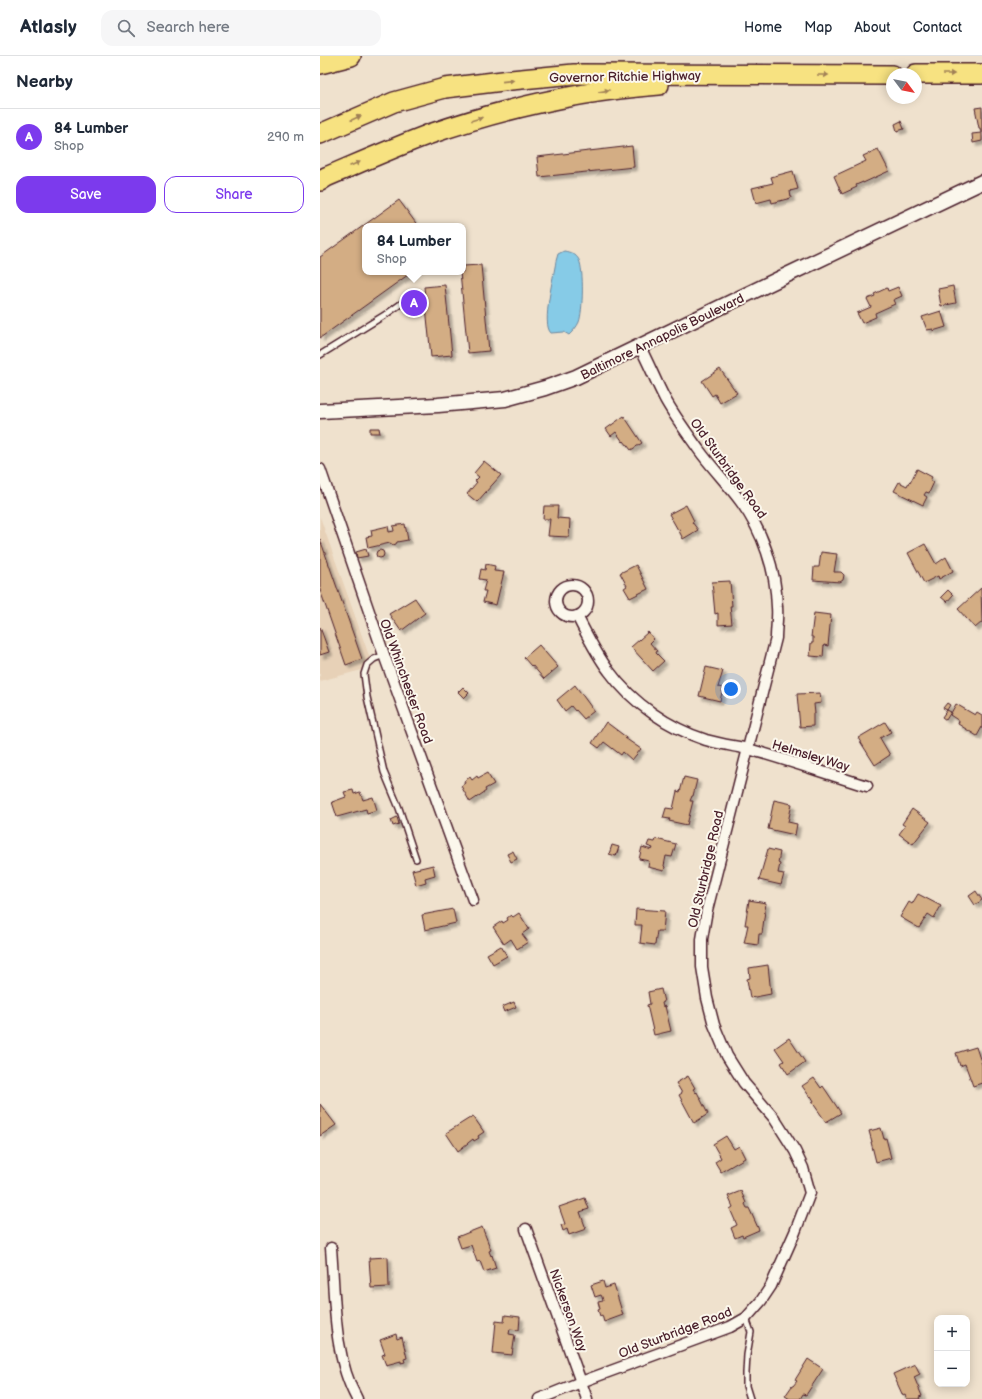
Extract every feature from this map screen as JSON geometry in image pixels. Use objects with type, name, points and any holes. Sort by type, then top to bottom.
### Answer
[{"type":"highway","points":[[320,64],[351,56]]},
{"type":"highway","name":"Governor Ritchie Highway","points":[[320,134],[394,102],[453,87],[574,74],[886,75]]},
{"type":"highway","points":[[922,74],[982,74]]},
{"type":"highway","points":[[320,181],[374,156],[428,135],[520,107],[569,97],[657,85],[803,75]]},
{"type":"street","name":"Baltimore Annapolis Boulevard","points":[[320,412],[438,405],[505,399],[546,388],[576,377],[640,347],[982,182]]},
{"type":"street","name":"Old Sturbridge Road","points":[[539,1399],[730,1326],[746,1318],[761,1301],[771,1286],[795,1232],[810,1193],[803,1168],[786,1135],[774,1118],[744,1083],[727,1056],[714,1025],[707,998],[702,967],[702,939],[707,910],[776,638],[778,608],[775,581],[768,554],[760,534],[748,512],[700,452],[665,398],[640,347]]},
{"type":"street","name":"Old Whinchester Road","points":[[320,469],[384,655],[473,900]]},
{"type":"street","name":"Helmsley Way","points":[[577,616],[596,653],[610,672],[640,704],[660,718],[681,730],[707,740],[748,750],[867,786]]},
{"type":"street","name":"Nickerson Way","points":[[526,1229],[587,1399]]},
{"type":"street","points":[[331,1248],[340,1353],[345,1372],[357,1399]]},
{"type":"lane","points":[[320,355],[388,313],[416,293]]},
{"type":"lane","points":[[384,655],[374,659],[367,665],[364,674],[367,697],[384,772],[399,808],[416,859]]},
{"type":"lane","points":[[746,1318],[751,1332],[746,1373],[746,1386],[750,1399]]},
{"type":"shaded area","points":[[320,517],[373,667],[320,681]]},
{"type":"water","points":[[564,251],[576,256],[581,265],[582,272],[582,301],[579,322],[569,335],[564,332],[551,333],[548,328],[547,320],[556,261],[558,254]]},
{"type":"building","points":[[982,107],[982,141],[973,143],[972,134],[981,133],[975,108]]},
{"type":"building","points":[[901,121],[904,129],[897,131],[895,124]]},
{"type":"building","points":[[632,146],[634,167],[539,177],[537,157]]},
{"type":"building","points":[[878,149],[889,171],[856,185],[857,187],[842,194],[834,176],[866,161],[863,156]]},
{"type":"building","points":[[793,171],[798,189],[790,191],[791,198],[772,203],[771,199],[756,203],[752,188],[773,183],[771,177]]},
{"type":"building","points":[[399,200],[416,223],[367,223]]},
{"type":"building","points":[[362,227],[362,275],[408,275],[320,338],[320,257]]},
{"type":"building","points":[[481,265],[489,351],[468,353],[460,275],[466,275],[466,266]]},
{"type":"building","points":[[445,285],[452,355],[431,357],[424,287]]},
{"type":"building","points":[[953,286],[956,303],[941,306],[938,289]]},
{"type":"building","points":[[898,287],[902,296],[893,300],[895,304],[875,313],[876,317],[862,323],[857,313],[871,307],[867,299],[875,296],[874,294],[887,288],[888,291]]},
{"type":"building","points":[[941,311],[946,327],[933,331],[933,329],[927,330],[922,317]]},
{"type":"building","points":[[720,369],[737,393],[720,403],[715,394],[712,396],[702,381]]},
{"type":"building","points":[[624,416],[642,443],[631,450],[616,432],[611,436],[606,429]]},
{"type":"building","points":[[370,428],[379,428],[380,433],[370,433]]},
{"type":"building","points":[[484,461],[501,475],[477,502],[467,494],[477,482],[475,481],[479,477],[474,473]]},
{"type":"building","points":[[917,469],[932,477],[930,481],[934,482],[929,493],[926,492],[924,495],[927,497],[923,505],[894,491],[899,482],[907,486]]},
{"type":"building","points":[[686,505],[694,521],[692,522],[698,530],[683,539],[679,531],[681,530],[678,530],[669,514]]},
{"type":"building","points":[[544,506],[558,506],[557,518],[570,519],[569,537],[548,536],[550,519],[543,519]]},
{"type":"building","points":[[405,524],[408,540],[397,542],[393,545],[390,543],[368,548],[366,537],[372,536],[371,530],[388,526],[389,532],[394,531],[393,526]]},
{"type":"building","points":[[320,539],[362,659],[346,665],[320,590]]},
{"type":"building","points":[[925,544],[936,564],[946,557],[953,571],[939,579],[938,576],[924,583],[908,553]]},
{"type":"building","points":[[366,549],[368,556],[357,558],[356,552]]},
{"type":"building","points":[[380,550],[383,551],[383,557],[380,558],[377,557],[376,554],[377,551]]},
{"type":"building","points":[[821,552],[837,554],[834,572],[841,572],[844,575],[843,580],[840,582],[813,580],[814,567],[819,567]]},
{"type":"building","points":[[486,564],[495,566],[494,571],[504,572],[496,605],[483,602],[486,591],[483,591],[486,580],[479,579],[481,569],[485,570]]},
{"type":"building","points":[[636,565],[648,589],[630,598],[624,588],[627,586],[620,573]]},
{"type":"building","points":[[730,581],[732,624],[718,625],[718,613],[715,614],[712,582]]},
{"type":"building","points":[[981,588],[982,622],[975,628],[958,609]]},
{"type":"building","points":[[948,590],[953,595],[947,602],[941,597]]},
{"type":"building","points":[[415,598],[425,613],[401,631],[389,614]]},
{"type":"building","points":[[814,613],[831,615],[828,646],[824,645],[823,657],[810,656],[811,643],[813,643],[813,637],[811,637]]},
{"type":"building","points":[[320,627],[329,652],[320,655]]},
{"type":"building","points":[[648,632],[654,639],[650,643],[657,651],[656,653],[664,661],[653,671],[631,647]]},
{"type":"building","points":[[539,645],[558,667],[544,679],[524,658]]},
{"type":"building","points":[[706,667],[723,671],[718,687],[723,688],[720,701],[699,696]]},
{"type":"building","points":[[575,685],[594,711],[584,719],[571,706],[565,711],[557,700]]},
{"type":"building","points":[[463,687],[469,693],[464,698],[458,692]]},
{"type":"building","points":[[820,693],[821,703],[814,704],[815,714],[813,714],[813,726],[800,727],[797,694]]},
{"type":"building","points":[[947,703],[950,705],[947,710],[943,708]]},
{"type":"building","points":[[956,704],[975,715],[977,712],[982,715],[982,727],[977,736],[958,724],[959,721],[950,715]]},
{"type":"building","points":[[947,710],[951,712],[946,720],[942,717]]},
{"type":"building","points":[[606,722],[641,749],[632,760],[623,752],[621,755],[604,742],[599,748],[592,743]]},
{"type":"building","points":[[885,722],[891,732],[880,738],[890,755],[875,765],[858,738]]},
{"type":"building","points":[[487,773],[494,784],[485,789],[486,791],[470,802],[461,786],[465,783],[464,781],[470,777],[472,780],[477,776],[478,778]]},
{"type":"building","points":[[684,777],[697,780],[693,796],[690,801],[693,801],[687,825],[663,818],[666,808],[673,809],[677,791],[680,792]]},
{"type":"building","points":[[353,790],[354,794],[360,792],[363,800],[373,797],[377,810],[367,813],[366,809],[337,817],[332,802],[346,797],[344,792]]},
{"type":"building","points":[[774,800],[792,804],[788,822],[797,824],[795,835],[768,829]]},
{"type":"building","points":[[912,809],[930,822],[913,844],[899,834],[905,826],[902,824]]},
{"type":"building","points":[[397,817],[399,824],[393,826],[391,820]]},
{"type":"building","points":[[656,839],[676,844],[672,857],[666,856],[664,871],[648,867],[649,861],[639,859],[642,847],[652,850],[653,848],[647,846],[649,841],[655,842]]},
{"type":"building","points":[[612,845],[619,847],[616,856],[609,854]]},
{"type":"building","points":[[768,849],[780,852],[778,873],[784,874],[781,885],[759,880]]},
{"type":"building","points":[[513,851],[517,859],[511,862],[507,854]]},
{"type":"building","points":[[433,865],[435,875],[425,878],[426,882],[416,885],[412,870]]},
{"type":"building","points":[[976,891],[982,900],[975,905],[969,896]]},
{"type":"building","points":[[918,894],[941,906],[934,918],[928,914],[919,928],[900,917],[909,902],[912,904]]},
{"type":"building","points":[[749,900],[766,903],[762,934],[759,934],[758,945],[744,943],[748,925],[745,925]]},
{"type":"building","points":[[453,909],[456,923],[425,930],[422,915]]},
{"type":"building","points":[[636,909],[665,911],[663,931],[657,931],[655,945],[640,943],[642,925],[635,925]]},
{"type":"building","points":[[519,913],[529,929],[522,934],[528,942],[517,949],[511,939],[504,944],[493,927],[502,921],[503,923],[508,920],[507,918],[511,915],[513,917]]},
{"type":"building","points":[[501,946],[507,956],[493,964],[487,954]]},
{"type":"building","points":[[768,965],[771,994],[750,998],[747,979],[750,978],[749,968]]},
{"type":"building","points":[[661,989],[664,1002],[662,1003],[663,1007],[665,1006],[671,1031],[654,1035],[647,1005],[650,1004],[648,992]]},
{"type":"building","points":[[514,1002],[516,1007],[504,1012],[502,1007]]},
{"type":"building","points":[[789,1038],[805,1062],[788,1074],[781,1063],[784,1061],[775,1048]]},
{"type":"building","points":[[976,1047],[982,1065],[982,1083],[973,1086],[965,1064],[960,1066],[956,1053]]},
{"type":"building","points":[[688,1076],[695,1088],[693,1089],[696,1093],[697,1092],[708,1114],[694,1123],[679,1095],[682,1093],[676,1083]]},
{"type":"building","points":[[814,1078],[821,1088],[823,1086],[841,1113],[826,1122],[812,1102],[814,1101],[811,1096],[810,1097],[802,1086]]},
{"type":"building","points":[[320,1104],[336,1125],[320,1136]]},
{"type":"building","points":[[473,1116],[484,1132],[478,1136],[479,1138],[474,1141],[473,1139],[458,1151],[446,1133]]},
{"type":"building","points":[[881,1128],[884,1139],[886,1138],[891,1158],[876,1162],[869,1131]]},
{"type":"building","points":[[726,1136],[734,1149],[739,1146],[745,1158],[721,1172],[715,1162],[721,1158],[713,1144]]},
{"type":"building","points":[[741,1191],[746,1203],[745,1204],[747,1208],[749,1208],[759,1230],[743,1237],[742,1235],[735,1238],[731,1228],[737,1225],[730,1209],[733,1207],[728,1196]]},
{"type":"building","points":[[585,1198],[589,1209],[580,1212],[586,1229],[569,1235],[567,1229],[563,1231],[561,1225],[565,1224],[559,1207]]},
{"type":"building","points":[[482,1227],[496,1268],[484,1272],[480,1261],[477,1262],[471,1245],[461,1248],[457,1237]]},
{"type":"building","points":[[388,1257],[389,1287],[371,1288],[369,1258]]},
{"type":"building","points":[[603,1281],[605,1288],[614,1285],[623,1315],[604,1322],[602,1315],[600,1316],[598,1310],[600,1309],[598,1302],[603,1301],[602,1297],[601,1295],[595,1297],[591,1285]]},
{"type":"building","points":[[505,1315],[520,1317],[519,1330],[510,1329],[509,1334],[515,1335],[512,1355],[493,1353],[496,1321],[504,1322]]},
{"type":"building","points":[[396,1334],[397,1339],[402,1337],[407,1358],[404,1359],[405,1362],[401,1363],[401,1361],[386,1365],[382,1355],[385,1354],[380,1340]]},
{"type":"building","points":[[808,1359],[823,1369],[806,1395],[803,1394],[800,1399],[790,1399],[785,1396],[797,1381],[795,1380]]},
{"type":"building","points":[[915,1364],[920,1374],[914,1377],[922,1396],[919,1397],[920,1399],[907,1399],[905,1395],[903,1396],[893,1374]]},
{"type":"place","name":"84 Lumber","points":[[414,303]]}]
